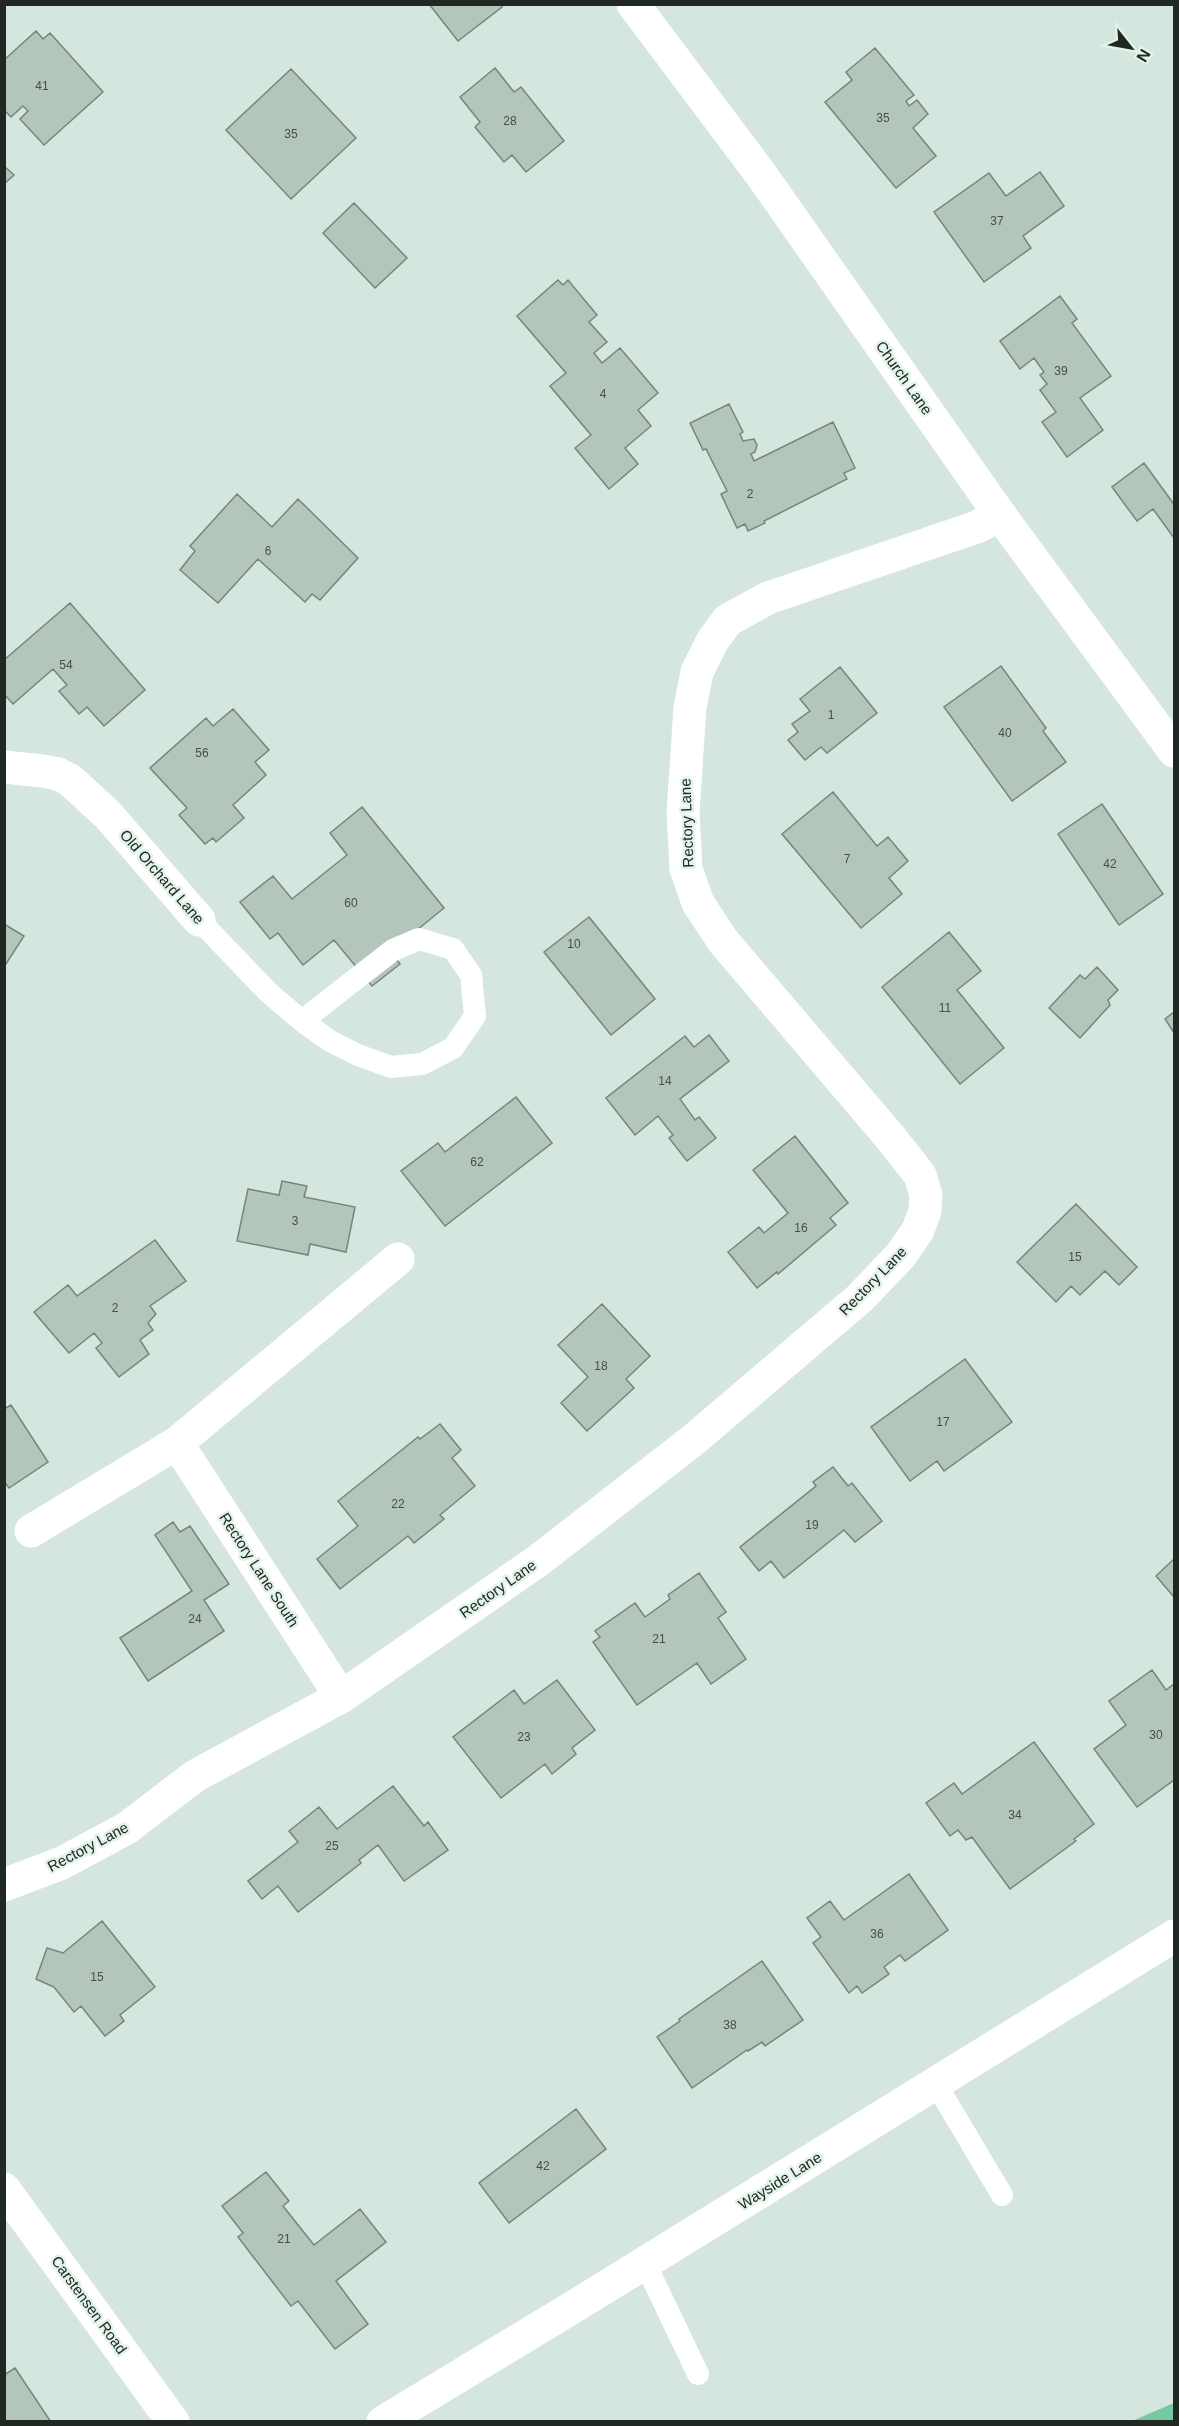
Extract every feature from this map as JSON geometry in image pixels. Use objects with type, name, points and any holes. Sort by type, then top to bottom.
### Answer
[{"type":"street","name":"Church Lane","points":[[633,4],[760,172],[1000,514],[1174,751]]},
{"type":"street","name":"Rectory Lane","points":[[4,1885],[62,1863],[127,1828],[195,1776],[341,1697],[540,1560],[692,1441],[860,1298],[902,1255],[918,1230],[925,1211],[926,1196],[920,1175],[723,941],[698,903],[686,869],[683,812],[690,708],[697,672],[713,640],[728,620],[768,598],[977,527],[1000,514]]},
{"type":"street","name":"Old Orchard Lane","points":[[4,767],[58,774],[70,780],[108,815],[199,920]]},
{"type":"street","points":[[31,1531],[177,1443],[398,1259]]},
{"type":"street","name":"Rectory Lane South","points":[[177,1443],[341,1697]]},
{"type":"street","name":"Wayside Lane","points":[[383,2421],[645,2263],[1174,1936]]},
{"type":"street","name":"Carstensen Road","points":[[4,2189],[173,2421]]},
{"type":"lane","name":"Old Orchard Lane","points":[[199,920],[268,992],[302,1021],[330,1041],[358,1055],[391,1067],[422,1064],[453,1048],[475,1016],[471,975],[453,950],[419,939],[393,950],[302,1021]]},
{"type":"lane","points":[[936,2084],[1002,2195]]},
{"type":"lane","points":[[645,2263],[698,2374]]},
{"type":"green space","points":[[1174,2403],[1174,2421],[1132,2421]]},
{"type":"building","points":[[429,4],[500,4],[502,7],[458,41]]},
{"type":"building","points":[[36,31],[43,39],[50,33],[103,92],[44,145],[20,119],[28,111],[23,106],[11,117],[4,110],[4,60]]},
{"type":"building","points":[[875,48],[914,95],[906,101],[909,106],[917,100],[928,114],[913,128],[936,156],[896,188],[825,102],[852,80],[846,72]]},
{"type":"building","points":[[495,68],[514,92],[521,87],[564,141],[526,172],[512,155],[504,162],[475,127],[480,122],[460,97]]},
{"type":"building","points":[[291,69],[356,138],[291,199],[226,130]]},
{"type":"building","points":[[4,166],[14,175],[4,184]]},
{"type":"building","points":[[1040,172],[1064,206],[1023,236],[1031,248],[984,282],[934,212],[989,173],[1006,196]]},
{"type":"building","points":[[354,203],[407,258],[375,288],[323,233]]},
{"type":"building","points":[[558,280],[563,285],[568,280],[597,315],[589,322],[607,342],[594,353],[602,363],[620,348],[658,393],[638,410],[651,426],[625,448],[638,464],[609,489],[575,448],[591,435],[550,386],[566,373],[517,316]]},
{"type":"building","points":[[1060,296],[1077,319],[1072,323],[1111,376],[1080,398],[1103,430],[1067,457],[1042,422],[1056,412],[1040,390],[1047,384],[1040,375],[1044,372],[1034,358],[1020,369],[1000,341]]},
{"type":"building","points":[[729,404],[743,432],[740,434],[743,441],[754,439],[757,445],[755,452],[751,454],[754,461],[833,422],[855,468],[844,473],[847,479],[764,521],[765,523],[748,531],[745,524],[737,528],[721,494],[727,491],[690,423]]},
{"type":"building","points":[[1144,463],[1174,502],[1174,538],[1153,509],[1137,521],[1112,487]]},
{"type":"building","points":[[237,494],[272,527],[298,499],[358,558],[320,600],[312,594],[305,602],[258,559],[218,603],[180,570],[195,551],[190,546]]},
{"type":"building","points":[[70,603],[145,690],[104,726],[87,707],[79,714],[59,691],[67,685],[53,669],[13,704],[4,694],[4,660]]},
{"type":"building","points":[[1001,666],[1046,728],[1043,731],[1066,762],[1012,801],[944,707]]},
{"type":"building","points":[[840,667],[877,713],[827,753],[821,747],[805,760],[788,740],[798,732],[792,724],[810,711],[800,699]]},
{"type":"building","points":[[233,709],[269,750],[255,762],[266,775],[233,805],[244,818],[216,842],[213,838],[205,844],[179,815],[187,808],[150,768],[206,718],[213,726]]},
{"type":"building","points":[[833,792],[877,846],[888,837],[908,861],[889,878],[902,894],[861,928],[782,834]]},
{"type":"building","points":[[1102,804],[1163,894],[1119,925],[1058,834]]},
{"type":"building","points":[[362,807],[444,908],[390,952],[400,964],[372,986],[334,940],[303,965],[278,933],[270,939],[240,902],[273,876],[292,899],[347,855],[330,833]]},
{"type":"building","points":[[589,917],[655,999],[611,1035],[544,952]]},
{"type":"building","points":[[4,924],[24,936],[4,967]]},
{"type":"building","points":[[949,932],[981,971],[957,990],[1004,1048],[960,1084],[882,987]]},
{"type":"building","points":[[1097,967],[1118,990],[1108,1000],[1110,1005],[1080,1038],[1049,1008],[1080,975],[1085,979]]},
{"type":"building","points":[[1174,1012],[1174,1033],[1165,1019]]},
{"type":"building","points":[[709,1035],[729,1061],[680,1099],[695,1120],[699,1117],[716,1138],[687,1161],[669,1138],[673,1135],[658,1116],[635,1135],[606,1098],[685,1036],[694,1047]]},
{"type":"building","points":[[516,1097],[552,1143],[445,1226],[401,1171],[438,1143],[445,1152]]},
{"type":"building","points":[[795,1136],[848,1203],[830,1218],[836,1225],[778,1274],[777,1272],[757,1288],[728,1252],[759,1227],[764,1233],[788,1213],[753,1170]]},
{"type":"building","points":[[282,1181],[307,1186],[304,1197],[355,1207],[346,1252],[310,1244],[308,1255],[237,1241],[248,1189],[279,1195]]},
{"type":"building","points":[[1076,1204],[1137,1267],[1119,1285],[1105,1271],[1080,1295],[1071,1286],[1056,1302],[1017,1262]]},
{"type":"building","points":[[155,1240],[186,1281],[150,1306],[156,1314],[148,1323],[153,1330],[140,1340],[149,1354],[119,1377],[96,1348],[102,1343],[94,1333],[69,1353],[34,1312],[68,1285],[77,1296]]},
{"type":"building","points":[[602,1304],[650,1356],[626,1379],[634,1388],[587,1431],[561,1403],[588,1377],[558,1345]]},
{"type":"building","points":[[965,1359],[1012,1422],[944,1471],[937,1461],[910,1481],[871,1427]]},
{"type":"building","points":[[11,1405],[48,1462],[9,1488],[4,1481],[4,1409]]},
{"type":"building","points":[[440,1424],[461,1450],[452,1458],[475,1486],[440,1515],[444,1519],[414,1543],[408,1536],[340,1589],[317,1559],[358,1526],[338,1501],[418,1437],[420,1439]]},
{"type":"building","points":[[833,1467],[848,1486],[852,1483],[882,1521],[855,1542],[844,1530],[784,1578],[771,1561],[759,1571],[740,1547],[816,1486],[813,1482]]},
{"type":"building","points":[[173,1522],[180,1532],[190,1526],[229,1584],[204,1600],[224,1631],[148,1681],[120,1638],[192,1591],[155,1535]]},
{"type":"building","points":[[1174,1559],[1174,1597],[1156,1576]]},
{"type":"building","points":[[699,1573],[726,1612],[718,1618],[746,1659],[711,1684],[697,1663],[637,1705],[593,1642],[600,1637],[595,1631],[635,1603],[645,1617],[670,1599],[668,1595]]},
{"type":"building","points":[[1152,1670],[1166,1690],[1174,1684],[1174,1780],[1137,1807],[1094,1749],[1126,1725],[1109,1701]]},
{"type":"building","points":[[557,1680],[595,1730],[572,1748],[576,1754],[552,1774],[545,1764],[501,1798],[453,1737],[514,1690],[524,1704]]},
{"type":"building","points":[[1034,1742],[1094,1824],[1074,1839],[1076,1841],[1010,1889],[972,1837],[966,1840],[958,1830],[950,1836],[926,1803],[954,1783],[962,1794]]},
{"type":"building","points":[[393,1786],[424,1826],[428,1822],[448,1850],[404,1881],[378,1845],[359,1860],[361,1863],[298,1912],[278,1886],[262,1899],[248,1881],[298,1842],[289,1831],[319,1807],[337,1829]]},
{"type":"building","points":[[909,1874],[948,1930],[905,1961],[900,1955],[884,1967],[889,1974],[862,1993],[857,1986],[849,1993],[813,1943],[821,1937],[807,1918],[830,1901],[844,1920]]},
{"type":"building","points":[[102,1921],[155,1987],[120,2015],[124,2021],[105,2036],[81,2006],[74,2012],[54,1987],[36,1979],[47,1948],[63,1953]]},
{"type":"building","points":[[762,1961],[803,2020],[765,2046],[762,2042],[747,2050],[692,2088],[657,2037]]},
{"type":"building","points":[[576,2109],[606,2149],[509,2223],[479,2183]]},
{"type":"building","points":[[266,2172],[289,2201],[283,2206],[314,2245],[360,2209],[386,2242],[336,2281],[368,2324],[335,2349],[298,2301],[291,2306],[238,2237],[243,2233],[222,2206]]},
{"type":"building","points":[[15,2368],[51,2422],[4,2422],[4,2375]]}]
